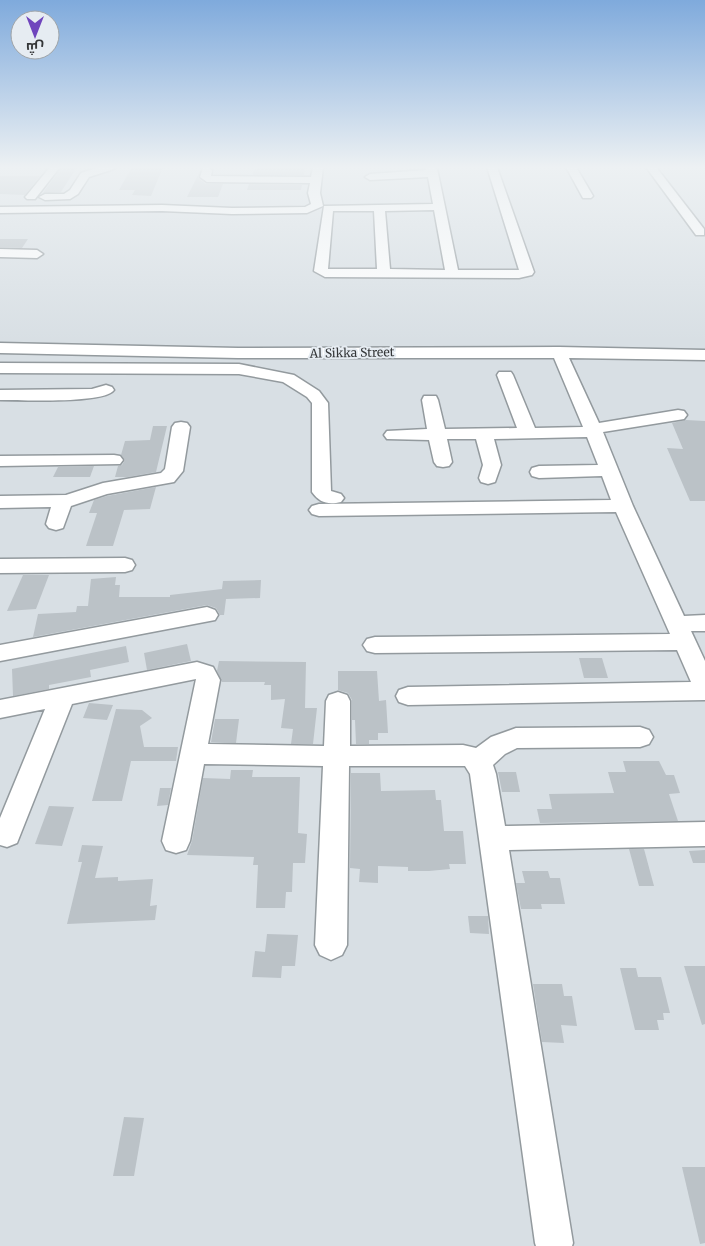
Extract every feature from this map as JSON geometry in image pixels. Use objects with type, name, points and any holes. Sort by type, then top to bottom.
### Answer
[{"type":"street","points":[[325,225],[321,271],[325,273],[519,274],[527,272],[511,225]]},
{"type":"street","points":[[376,225],[384,273]]},
{"type":"street","points":[[443,225],[452,273]]},
{"type":"street","points":[[695,225],[700,232]]},
{"type":"street","points":[[0,253],[37,254]]},
{"type":"street","name":"Al Sikka Street","points":[[0,348],[238,353],[558,352],[705,355]]},
{"type":"street","points":[[408,696],[703,680],[623,506],[593,430],[558,352]]},
{"type":"street","points":[[0,368],[239,369],[288,378],[313,394],[320,403],[322,492],[326,497],[334,498]]},
{"type":"street","points":[[505,375],[528,433]]},
{"type":"street","points":[[0,395],[93,394],[106,390]]},
{"type":"street","points":[[430,400],[443,462]]},
{"type":"street","points":[[394,435],[593,430],[678,415]]},
{"type":"street","points":[[0,502],[63,501],[103,489],[162,480],[172,475],[174,471],[181,427]]},
{"type":"street","points":[[484,434],[492,465],[488,478]]},
{"type":"street","points":[[0,461],[114,460]]},
{"type":"street","points":[[539,472],[609,470]]},
{"type":"street","points":[[56,524],[63,501]]},
{"type":"street","points":[[319,510],[623,506]]},
{"type":"street","points":[[0,566],[125,565]]},
{"type":"street","points":[[0,653],[207,615]]},
{"type":"street","points":[[375,645],[682,633],[705,623]]},
{"type":"street","points":[[0,709],[194,670],[203,670],[207,674],[208,680],[176,841]]},
{"type":"street","points":[[7,835],[62,698]]},
{"type":"street","points":[[331,945],[338,701]]},
{"type":"street","points":[[479,762],[492,748],[500,743],[516,738],[640,737]]},
{"type":"street","points":[[194,754],[463,755],[473,756],[479,762],[483,774],[554,1243]]},
{"type":"street","points":[[492,838],[705,834]]},
{"type":"building","points":[[0,239],[28,239],[22,248],[0,247]]},
{"type":"building","points":[[686,420],[705,421],[705,501],[690,501],[667,448],[683,449],[672,423]]},
{"type":"building","points":[[153,426],[167,426],[156,472],[128,477],[115,477],[118,466],[122,465],[125,460],[121,455],[125,441],[150,440]]},
{"type":"building","points":[[94,466],[90,477],[53,477],[58,467]]},
{"type":"building","points":[[156,487],[150,509],[124,510],[113,546],[86,546],[97,513],[89,513],[94,500]]},
{"type":"building","points":[[23,575],[49,575],[36,609],[7,611]]},
{"type":"building","points":[[116,577],[115,585],[120,585],[119,597],[170,597],[170,595],[222,589],[223,581],[261,580],[260,598],[226,599],[224,615],[220,615],[216,608],[207,605],[33,637],[38,614],[76,612],[77,606],[88,606],[91,579]]},
{"type":"building","points":[[187,644],[191,661],[147,670],[144,653]]},
{"type":"building","points":[[126,646],[129,662],[90,670],[91,677],[49,685],[49,689],[13,696],[12,669]]},
{"type":"building","points":[[579,658],[602,658],[608,678],[584,678]]},
{"type":"building","points":[[219,661],[306,662],[305,708],[317,708],[313,744],[291,744],[293,729],[281,728],[285,699],[271,700],[271,685],[264,685],[265,682],[222,682],[217,671]]},
{"type":"building","points":[[338,671],[377,671],[379,701],[386,700],[388,733],[378,733],[378,740],[369,740],[369,744],[356,744],[355,720],[352,720],[352,700],[348,693],[338,690]]},
{"type":"building","points":[[89,703],[113,705],[107,720],[83,718]]},
{"type":"building","points":[[116,709],[142,710],[152,718],[140,726],[144,747],[178,747],[176,761],[131,761],[122,801],[92,801]]},
{"type":"building","points":[[215,719],[239,719],[236,743],[211,742]]},
{"type":"building","points":[[623,761],[659,761],[666,775],[674,775],[680,793],[669,794],[678,821],[540,823],[537,809],[552,809],[549,794],[614,793],[608,772],[626,772]]},
{"type":"building","points":[[231,770],[253,770],[252,777],[300,777],[298,833],[307,834],[305,863],[293,863],[292,892],[286,892],[285,908],[256,908],[258,865],[253,865],[254,857],[187,855],[192,841],[203,778],[230,779]]},
{"type":"building","points":[[498,772],[516,772],[520,792],[502,792]]},
{"type":"building","points":[[351,773],[380,773],[381,791],[435,790],[436,800],[441,800],[444,831],[463,831],[466,864],[449,864],[450,869],[429,871],[408,871],[408,867],[378,866],[378,883],[359,882],[360,869],[350,868]]},
{"type":"building","points":[[160,788],[171,788],[168,805],[157,806]]},
{"type":"building","points":[[49,806],[74,807],[62,846],[35,844]]},
{"type":"building","points":[[82,845],[103,846],[95,878],[118,877],[118,881],[153,879],[150,906],[157,905],[155,920],[67,924],[82,862],[78,862]]},
{"type":"building","points":[[629,849],[644,849],[654,886],[639,886]]},
{"type":"building","points":[[705,850],[705,863],[693,863],[689,851]]},
{"type":"building","points":[[522,871],[548,871],[550,878],[560,878],[565,904],[541,904],[542,909],[521,909],[516,883],[525,883]]},
{"type":"building","points":[[468,916],[488,916],[489,934],[470,933]]},
{"type":"building","points":[[267,934],[298,935],[295,966],[282,966],[281,978],[252,977],[255,951],[265,952]]},
{"type":"building","points":[[684,966],[705,966],[705,1024],[702,1025]]},
{"type":"building","points":[[620,968],[636,968],[638,977],[661,977],[670,1013],[663,1013],[664,1020],[657,1020],[659,1030],[635,1030]]},
{"type":"building","points":[[533,984],[562,984],[564,996],[572,996],[577,1026],[561,1025],[564,1043],[542,1042]]},
{"type":"building","points":[[124,1117],[144,1118],[134,1176],[113,1176]]},
{"type":"building","points":[[682,1167],[705,1167],[705,1243],[700,1244]]}]
